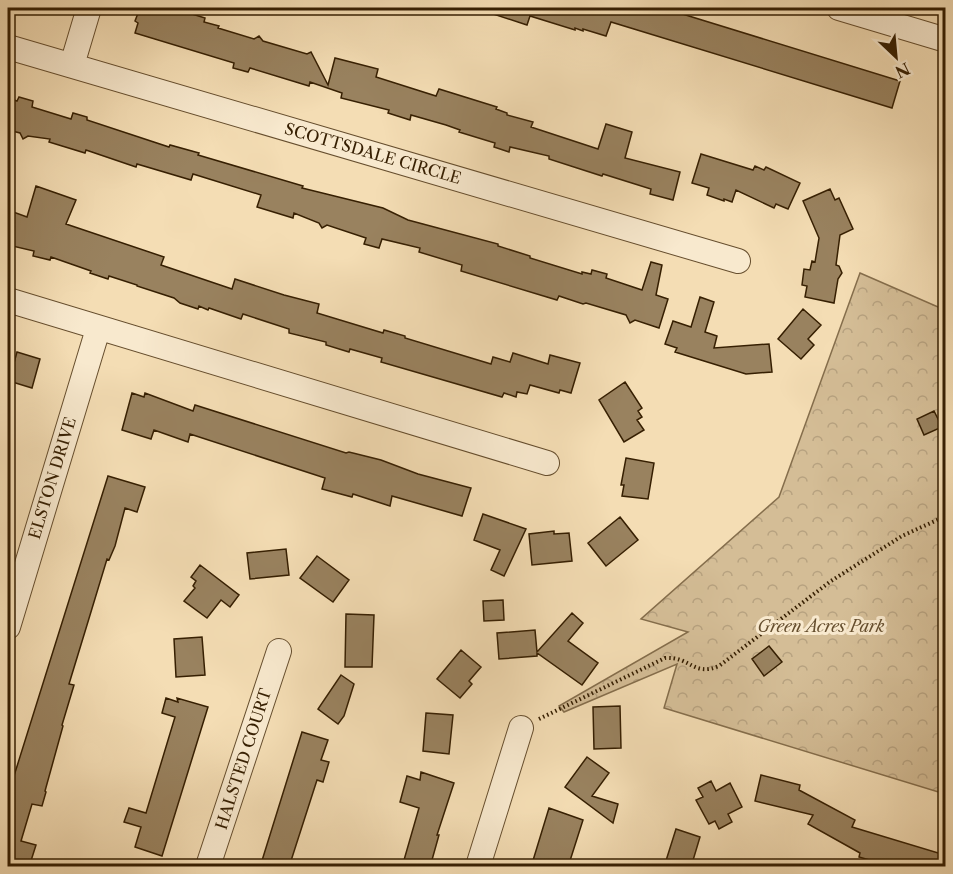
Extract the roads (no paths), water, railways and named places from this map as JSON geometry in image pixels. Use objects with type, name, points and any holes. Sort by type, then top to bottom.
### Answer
[{"type":"street","points":[[72,65],[89,8]]},
{"type":"street","points":[[839,8],[908,18],[945,40]]},
{"type":"street","name":"SCOTTSDALE CIRCLE","points":[[8,47],[738,261]]},
{"type":"street","points":[[8,300],[547,463]]},
{"type":"street","name":"ELSTON DRIVE","points":[[8,627],[17,562],[98,329]]},
{"type":"street","name":"HALSTED COURT","points":[[208,867],[279,651]]},
{"type":"street","points":[[478,867],[521,728]]},
{"type":"park label","name":"Green Acres Park","points":[[821,626]]}]
